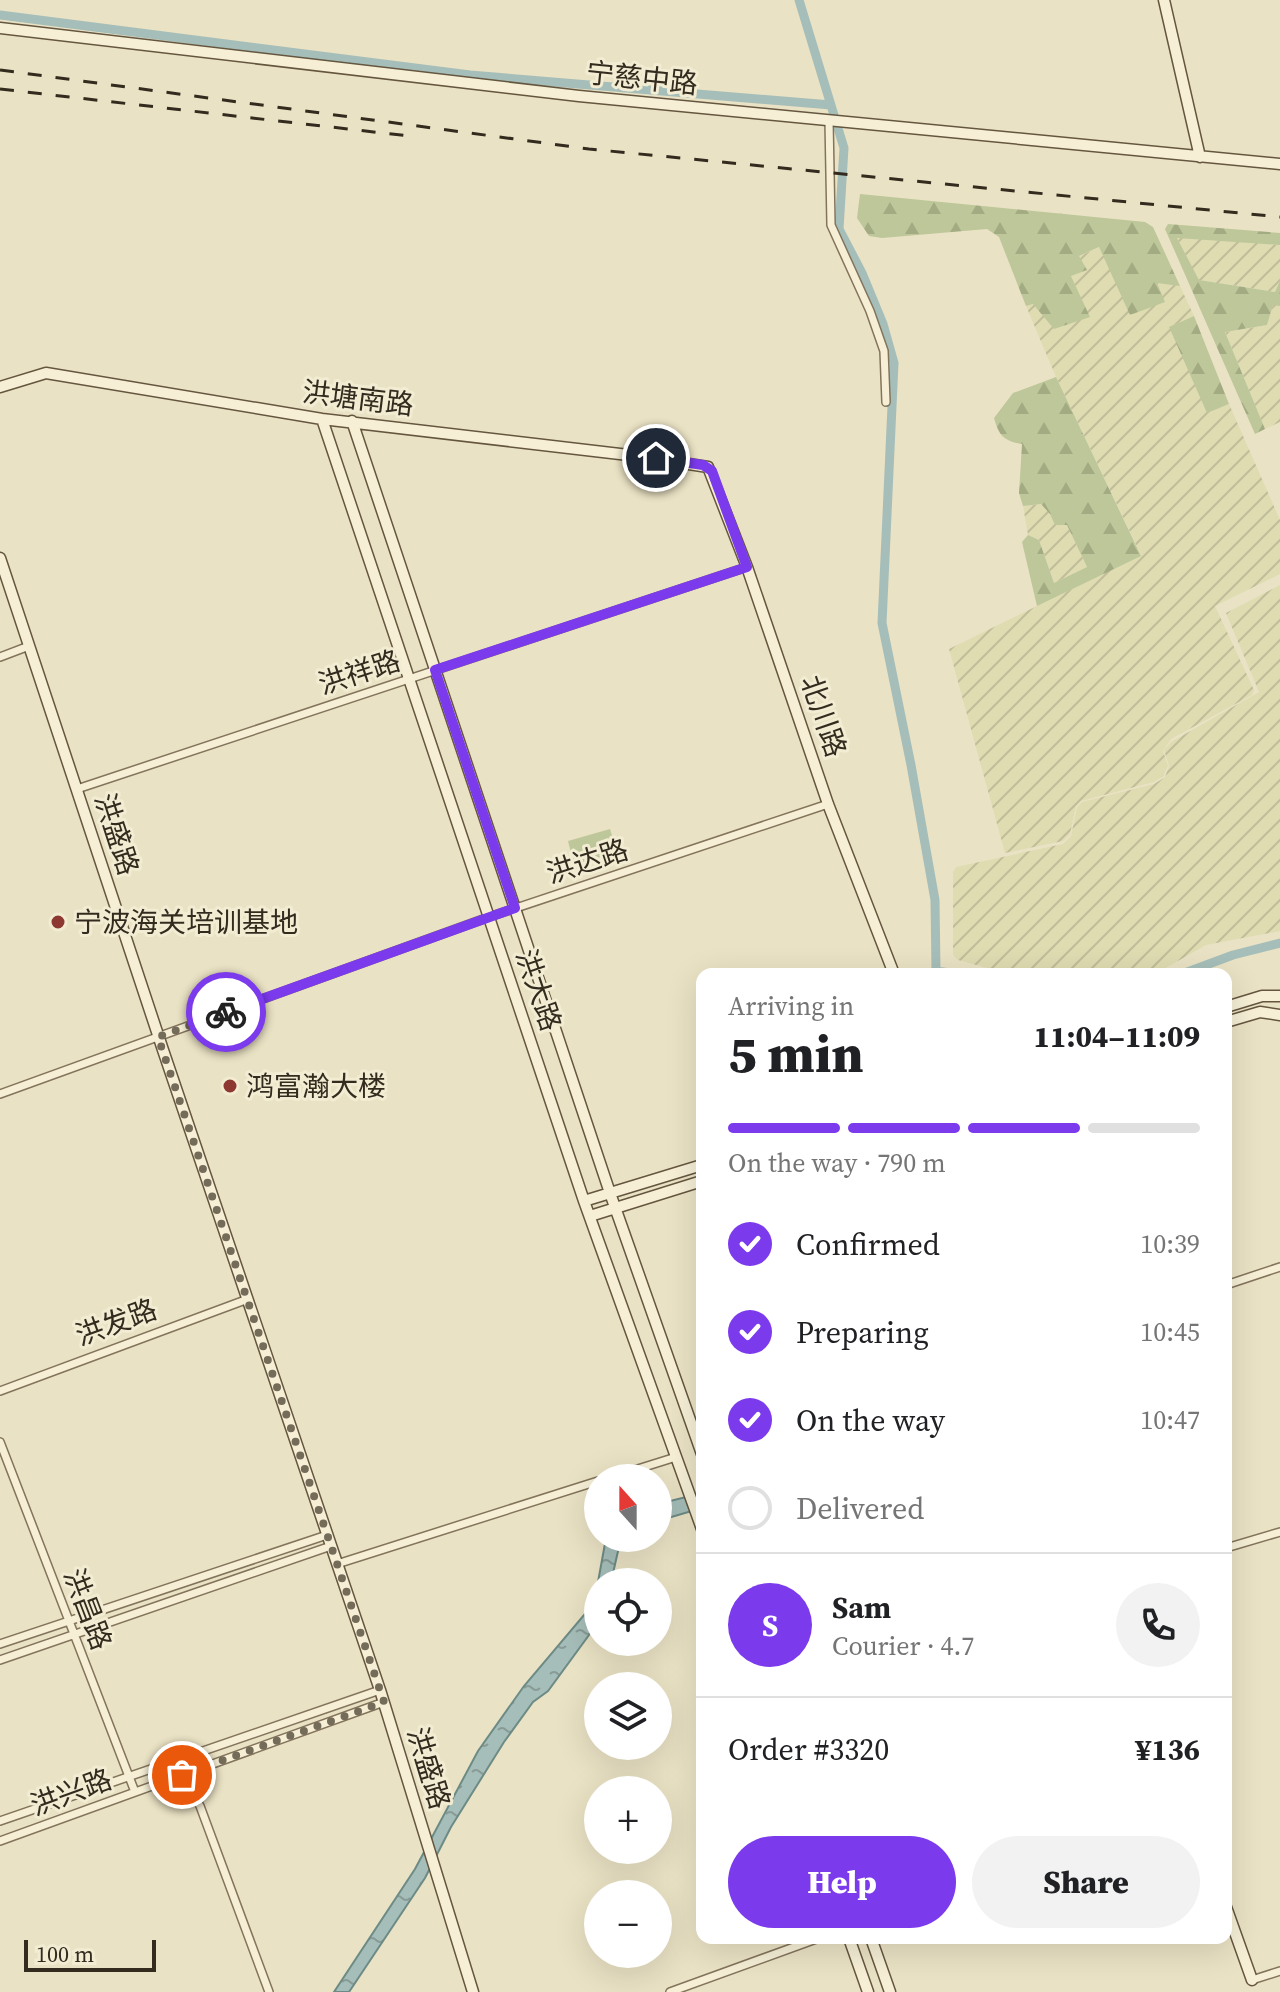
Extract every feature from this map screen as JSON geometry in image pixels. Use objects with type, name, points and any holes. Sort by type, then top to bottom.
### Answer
[{"type":"main road","points":[[1164,0],[1200,157]]},
{"type":"main road","name":"宁慈中路","points":[[0,28],[579,96],[1280,164]]},
{"type":"main road","name":"洪塘南路","points":[[0,387],[46,373],[322,419],[676,461],[703,465],[712,471]]},
{"type":"main road","name":"洪大路","points":[[322,419],[584,1201],[696,1512]]},
{"type":"main road","name":"洪大路","points":[[352,421],[610,1193],[696,1435]]},
{"type":"main road","name":"北川路","points":[[712,471],[828,804],[892,968]]},
{"type":"main road","name":"洪盛路","points":[[0,558],[158,1037],[384,1702],[473,1992]]},
{"type":"main road","points":[[1232,1005],[1262,996],[1280,996]]},
{"type":"main road","points":[[1232,1020],[1260,1012],[1280,1015]]},
{"type":"main road","points":[[584,1201],[696,1167]]},
{"type":"main road","points":[[590,1216],[696,1183]]},
{"type":"main road","points":[[1232,1924],[1252,1980]]},
{"type":"main road","points":[[851,1944],[868,1992]]},
{"type":"main road","points":[[873,1944],[890,1992]]},
{"type":"street","points":[[830,121],[831,225],[870,311],[884,351],[886,402]]},
{"type":"street","name":"洪祥路","points":[[77,789],[747,567]]},
{"type":"street","points":[[0,657],[29,646]]},
{"type":"street","name":"洪达路","points":[[0,1094],[489,917],[828,804]]},
{"type":"street","points":[[1232,1283],[1280,1267]]},
{"type":"street","name":"洪发路","points":[[0,1391],[248,1299]]},
{"type":"street","name":"洪昌路","points":[[0,1442],[135,1792]]},
{"type":"street","points":[[654,1464],[676,1457]]},
{"type":"street","points":[[337,1564],[584,1485]]},
{"type":"street","points":[[1232,1546],[1280,1532]]},
{"type":"street","points":[[0,1644],[329,1540]]},
{"type":"street","points":[[0,1660],[329,1540]]},
{"type":"street","name":"洪兴路","points":[[0,1821],[380,1690]]},
{"type":"street","name":"洪兴路","points":[[0,1841],[384,1702]]},
{"type":"street","points":[[182,1775],[200,1806],[269,1992]]},
{"type":"street","points":[[670,1992],[802,1944]]},
{"type":"street","points":[[1252,1980],[1280,1971]]},
{"type":"shaded area","points":[[1177,238],[1280,245],[1280,281],[1276,292],[1198,280]]},
{"type":"shaded area","points":[[1100,247],[1157,282],[1180,286],[1194,316],[1170,327],[1207,412],[1229,404],[1280,520],[1280,574],[1215,606],[1254,690],[1252,695],[1171,739],[1163,751],[1168,766],[1163,776],[1154,782],[1081,801],[1076,806],[1070,834],[1063,841],[1005,853],[949,649],[1141,555],[1056,377],[1026,306],[1033,304],[1089,316],[1071,276],[1079,256]]},
{"type":"shaded area","points":[[1273,304],[1280,306],[1280,422],[1265,429],[1225,332],[1267,325]]},
{"type":"shaded area","points":[[1041,504],[1067,525],[1087,567],[1054,583],[1039,540],[1028,535],[1023,506]]},
{"type":"shaded area","points":[[1280,585],[1280,931],[1206,945],[1166,968],[987,968],[958,960],[953,955],[953,872],[956,867],[1063,844],[1071,836],[1077,807],[1082,802],[1154,784],[1165,777],[1169,766],[1164,750],[1171,742],[1259,692],[1226,613]]},
{"type":"green space","points":[[860,194],[1145,222],[1153,227],[1180,286],[1157,283],[1165,302],[1130,315],[1099,247],[1079,256],[1087,270],[1071,276],[1090,317],[1054,329],[1033,304],[1026,306],[999,237],[987,229],[882,238],[869,236],[857,218]]},
{"type":"green space","points":[[1168,224],[1280,233],[1280,245],[1177,238],[1199,280],[1275,292],[1280,281],[1280,306],[1273,305],[1267,325],[1225,332],[1265,429],[1255,434],[1165,229]]},
{"type":"green space","points":[[1194,316],[1229,404],[1207,413],[1169,327]]},
{"type":"green space","points":[[1056,377],[1141,556],[1037,606],[1022,542],[1028,535],[1039,540],[1054,583],[1087,567],[1067,525],[1055,525],[1041,504],[1023,506],[1019,493],[1022,444],[1003,437],[994,418],[1013,393]]},
{"type":"green space","points":[[610,829],[617,852],[574,865],[568,841]]},
{"type":"water","points":[[696,1494],[696,1510],[672,1517],[672,1500]]},
{"type":"water","points":[[603,1552],[618,1552],[614,1568],[601,1568]]},
{"type":"water","points":[[584,1615],[584,1642],[548,1691],[533,1702],[504,1742],[451,1827],[425,1878],[349,1992],[334,1992],[415,1869],[478,1751],[524,1686]]},
{"type":"waterway","points":[[799,0],[844,148],[839,229],[883,324],[894,363],[882,623],[935,900],[936,968]]},
{"type":"waterway","points":[[0,15],[470,75],[831,105]]},
{"type":"waterway","points":[[1198,968],[1280,943]]},
{"type":"railway","points":[[0,70],[589,149],[1280,217]]},
{"type":"railway","points":[[0,89],[409,136]]},
{"type":"way so far","points":[[182,1775],[384,1702],[158,1037],[226,1012]]},
{"type":"place","name":"宁波海关培训基地","points":[[58,922]]},
{"type":"place","name":"鸿富瀚大楼","points":[[230,1086]]},
{"type":"route","points":[[226,1012],[515,908],[435,670],[747,567],[712,471],[703,465],[656,458]]}]
